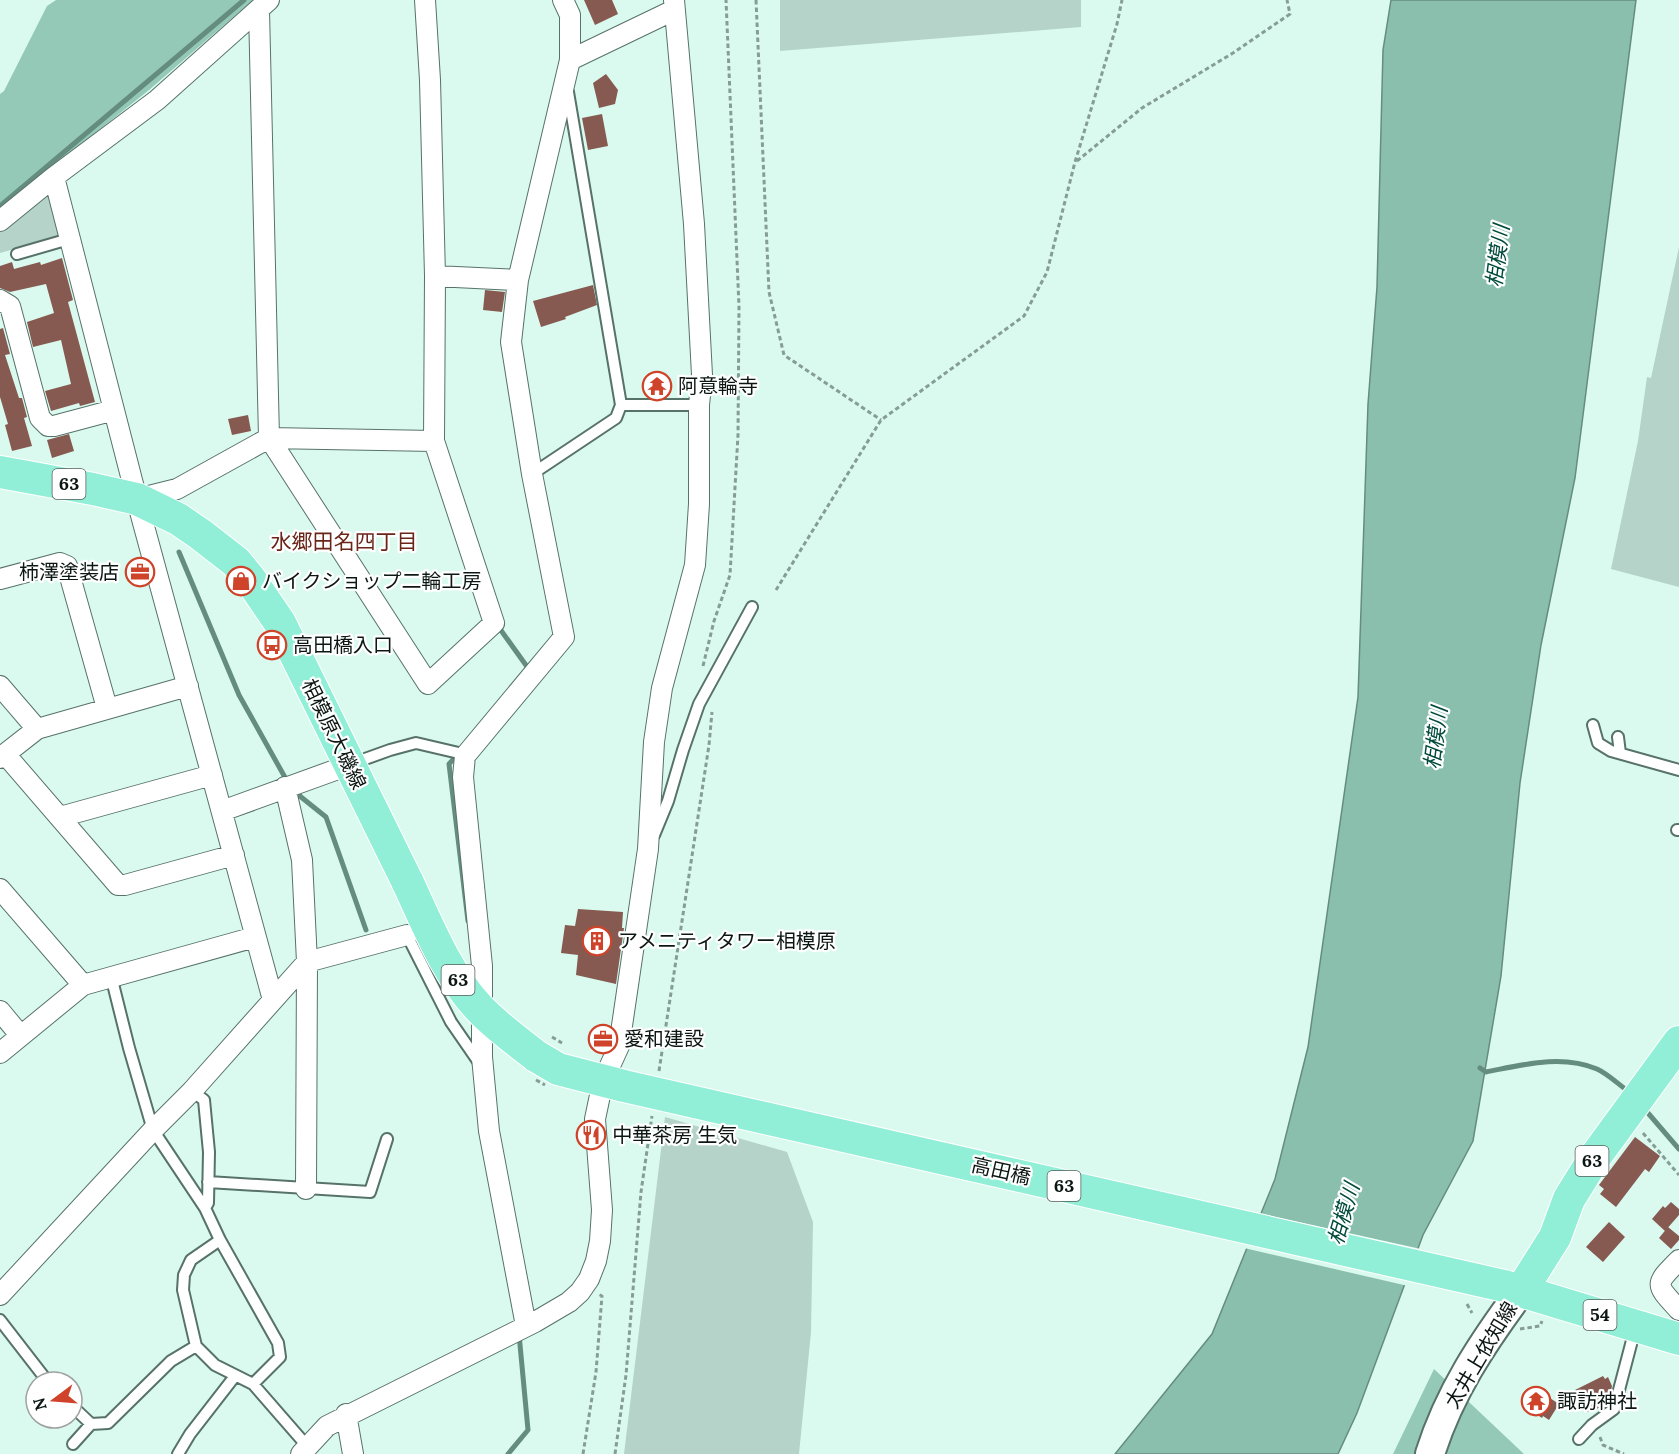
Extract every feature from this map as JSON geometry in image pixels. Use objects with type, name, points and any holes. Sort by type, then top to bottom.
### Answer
[{"type":"main road","name":"相模原大磯線","points":[[0,472],[137,499],[178,519],[236,562],[280,623],[432,934],[462,987],[479,1008],[503,1031],[547,1044]]},
{"type":"main road","name":"63","points":[[1512,1288],[1555,1238],[1569,1199],[1594,1157],[1679,1042]]},
{"type":"main road","name":"63","points":[[547,1044],[558,1069],[613,1083]]},
{"type":"main road","name":"高田橋","points":[[613,1083],[1512,1288]]},
{"type":"main road","name":"54","points":[[1512,1288],[1679,1339]]},
{"type":"main road","name":"太井上依知線","points":[[1430,1454],[1453,1393],[1487,1337],[1512,1288]]},
{"type":"street","points":[[264,5],[269,438],[428,684],[494,622],[434,441],[435,276],[430,80],[425,0]]},
{"type":"street","points":[[526,1326],[489,1131],[483,1069],[482,966],[459,754],[564,637],[532,474],[511,342],[518,280],[570,60],[570,15],[562,0]]},
{"type":"street","points":[[0,221],[54,177],[157,100],[264,5]]},
{"type":"street","points":[[304,1450],[327,1426],[346,1414],[526,1326],[569,1302],[589,1279],[600,1241],[602,1210],[595,1119],[613,1083],[648,849],[654,742],[662,688],[695,565],[699,504],[699,405],[702,375],[694,236],[674,5],[570,60]]},
{"type":"street","points":[[54,177],[137,499],[273,1000]]},
{"type":"street","points":[[435,276],[518,280]]},
{"type":"street","points":[[0,300],[10,306],[43,423],[54,426],[114,410]]},
{"type":"street","points":[[137,499],[177,489],[269,438],[434,441]]},
{"type":"street","points":[[1,576],[60,563],[67,566],[107,708]]},
{"type":"street","points":[[0,686],[37,729]]},
{"type":"street","points":[[188,686],[37,729],[2,756],[60,817],[114,883],[121,885],[234,855]]},
{"type":"street","points":[[222,811],[349,765]]},
{"type":"street","points":[[60,817],[212,775]]},
{"type":"street","points":[[285,787],[302,860],[307,962],[306,1189]]},
{"type":"street","points":[[0,889],[83,985]]},
{"type":"street","points":[[0,1295],[192,1091],[307,962],[407,935]]},
{"type":"street","points":[[0,1053],[83,985],[255,937]]},
{"type":"street","points":[[0,1011],[20,1035]]},
{"type":"street","points":[[1679,1260],[1660,1279],[1660,1286],[1664,1293],[1679,1310]]},
{"type":"street","points":[[346,1414],[353,1454]]},
{"type":"lane","points":[[532,474],[616,418],[621,405],[566,81]]},
{"type":"lane","points":[[17,254],[69,239]]},
{"type":"lane","points":[[621,405],[699,405]]},
{"type":"lane","points":[[648,849],[668,801],[699,704],[752,607]]},
{"type":"lane","points":[[1593,725],[1598,742],[1611,751],[1679,770]]},
{"type":"lane","points":[[1618,737],[1620,753]]},
{"type":"lane","points":[[349,765],[416,743],[459,754]]},
{"type":"lane","points":[[407,935],[451,1022],[483,1069]]},
{"type":"lane","points":[[111,976],[153,1130],[205,1208],[220,1240],[278,1343],[279,1357],[254,1384]]},
{"type":"lane","points":[[192,1091],[204,1100],[209,1152],[208,1203],[205,1208]]},
{"type":"lane","points":[[208,1182],[370,1192],[387,1139]]},
{"type":"lane","points":[[220,1240],[191,1260],[184,1275],[183,1290],[196,1346],[215,1365],[254,1384],[304,1450]]},
{"type":"lane","points":[[0,1320],[39,1370]]},
{"type":"lane","points":[[1579,1439],[1592,1425],[1614,1409],[1636,1326]]},
{"type":"lane","points":[[73,1444],[91,1424],[108,1423],[171,1361],[196,1346]]},
{"type":"lane","points":[[178,1454],[190,1434],[235,1376]]},
{"type":"lane","points":[[84,1417],[91,1424]]},
{"type":"path","points":[[703,666],[714,621],[730,575],[738,435],[739,307],[726,0]]},
{"type":"path","points":[[756,0],[769,292],[784,355],[881,420]]},
{"type":"path","points":[[776,590],[881,420],[1024,316],[1047,272],[1075,162],[1117,24],[1122,0]]},
{"type":"path","points":[[1075,162],[1142,108],[1290,14],[1287,0]]},
{"type":"path","points":[[547,1044],[570,1047]]},
{"type":"path","points":[[1625,1115],[1662,1153],[1679,1175]]},
{"type":"path","points":[[583,1454],[596,1372],[602,1296]]},
{"type":"path","points":[[1515,1327],[1522,1330],[1540,1326],[1544,1318]]},
{"type":"path","points":[[1614,1409],[1600,1435],[1600,1441],[1603,1445],[1624,1454]]},
{"type":"shaded area","points":[[56,0],[253,0],[149,90],[69,154],[0,220],[0,94],[4,91],[47,6]]},
{"type":"shaded area","points":[[780,0],[1081,0],[1081,27],[780,51]]},
{"type":"shaded area","points":[[50,191],[62,236],[0,253],[0,230]]},
{"type":"shaded area","points":[[1679,247],[1679,587],[1611,569],[1638,441],[1647,377],[1651,378]]},
{"type":"shaded area","points":[[665,1117],[787,1152],[813,1222],[811,1332],[799,1454],[624,1454]]},
{"type":"shaded area","points":[[1434,1369],[1524,1454],[1393,1454]]},
{"type":"water","name":"相模川","points":[[1391,0],[1636,0],[1575,478],[1541,645],[1520,783],[1501,976],[1473,1141],[1423,1235],[1357,1413],[1338,1454],[1115,1454],[1212,1334],[1275,1179],[1308,1047],[1358,697],[1368,404],[1377,287],[1383,50]]},
{"type":"pier","points":[[1258,1213],[1421,1249],[1408,1286],[1244,1248]]},
{"type":"building","points":[[584,0],[612,0],[618,14],[595,25]]},
{"type":"building","points":[[606,74],[618,90],[615,104],[599,108],[593,83]]},
{"type":"building","points":[[602,114],[608,146],[588,150],[582,118]]},
{"type":"building","points":[[62,258],[73,300],[68,302],[95,402],[80,406],[79,403],[51,411],[45,391],[71,384],[61,340],[33,347],[27,322],[54,313],[46,284],[10,292],[0,288],[0,266],[12,262],[14,269],[40,262],[41,265]]},
{"type":"building","points":[[593,285],[597,305],[541,327],[533,301]]},
{"type":"building","points":[[485,290],[505,292],[502,312],[483,310]]},
{"type":"building","points":[[3,328],[10,354],[5,355],[19,398],[22,398],[27,417],[24,418],[32,446],[12,451],[5,425],[8,424],[0,397],[0,329]]},
{"type":"building","points":[[248,415],[251,431],[232,435],[228,419]]},
{"type":"building","points":[[69,434],[74,451],[52,458],[47,440]]},
{"type":"building","name":"アメニティタワー相模原","points":[[578,909],[623,912],[622,928],[624,928],[616,984],[576,975],[578,955],[561,953],[565,925],[575,926]]},
{"type":"building","points":[[1635,1137],[1660,1156],[1649,1172],[1645,1169],[1616,1207],[1600,1194],[1604,1189],[1599,1185]]},
{"type":"building","points":[[1671,1202],[1679,1209],[1679,1215],[1665,1231],[1652,1219],[1663,1206],[1665,1208]]},
{"type":"building","points":[[1609,1222],[1625,1237],[1603,1262],[1586,1247]]},
{"type":"building","points":[[1668,1227],[1679,1236],[1679,1240],[1671,1249],[1659,1238]]},
{"type":"building","points":[[1603,1376],[1605,1379],[1608,1377],[1612,1386],[1608,1404],[1586,1412],[1575,1390]]},
{"type":"building","points":[[1533,1387],[1559,1404],[1549,1420],[1521,1404]]},
{"type":"waterway","points":[[0,206],[244,0]]},
{"type":"waterway","points":[[179,552],[239,695],[287,781]]},
{"type":"waterway","points":[[500,629],[528,668],[526,670]]},
{"type":"waterway","points":[[460,752],[449,764],[468,921]]},
{"type":"waterway","points":[[293,788],[326,817],[366,930]]},
{"type":"waterway","points":[[1480,1068],[1486,1072],[1541,1062],[1570,1062],[1597,1069],[1628,1091]]},
{"type":"waterway","points":[[1648,1113],[1679,1149]]},
{"type":"waterway","points":[[508,1454],[528,1430],[519,1334]]},
{"type":"place","name":"阿意輪寺","points":[[657,386]]},
{"type":"place","name":"柿澤塗装店","points":[[140,572]]},
{"type":"place","name":"バイクショップ二輪工房","points":[[241,581]]},
{"type":"place","name":"高田橋入口","points":[[272,645]]},
{"type":"place","name":"アメニティタワー相模原","points":[[597,941]]},
{"type":"place","name":"愛和建設","points":[[603,1039]]},
{"type":"place","name":"中華茶房 生気","points":[[591,1135]]},
{"type":"place","name":"諏訪神社","points":[[1536,1401]]},
{"type":"district","name":"水郷田名四丁目","points":[[344,542]]}]
